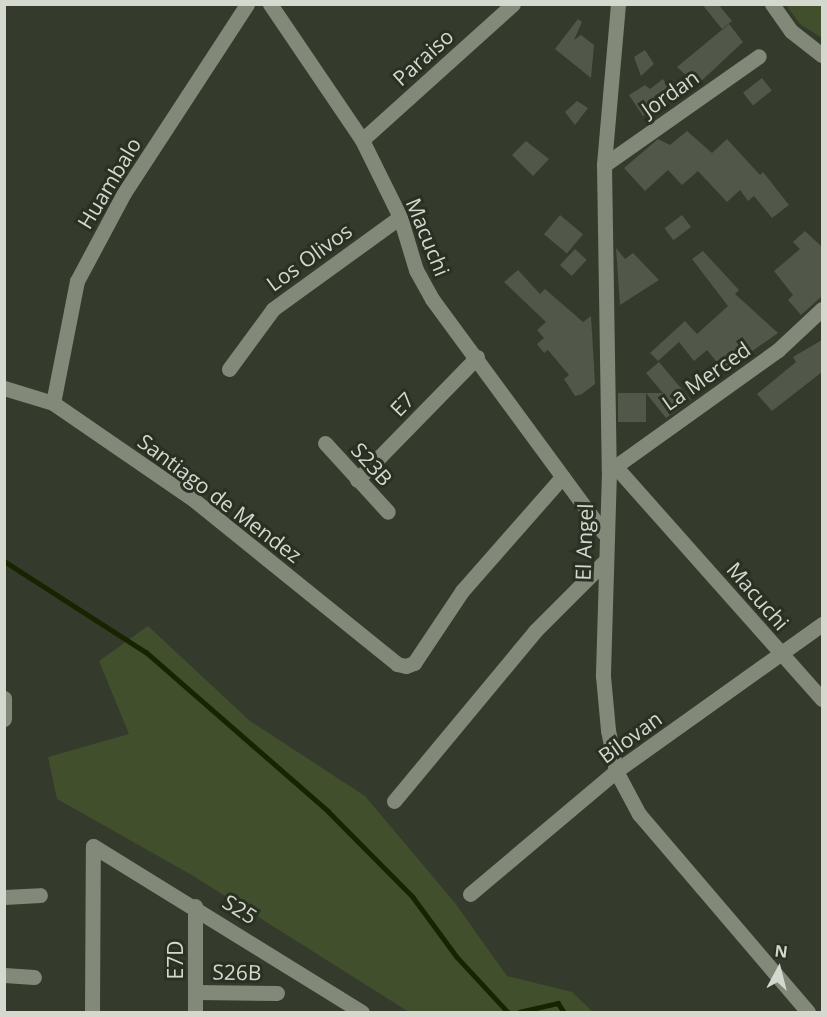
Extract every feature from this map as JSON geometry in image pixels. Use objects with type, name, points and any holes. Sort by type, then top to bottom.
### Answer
[{"type":"street","name":"Huambalo","points":[[53,403],[77,281],[124,193],[247,4]]},
{"type":"street","name":"Macuchi","points":[[270,4],[362,140],[400,217],[416,270],[432,300],[477,357],[604,533]]},
{"type":"street","name":"Paraiso","points":[[362,140],[513,4]]},
{"type":"street","name":"El Angel","points":[[618,4],[604,165],[612,469],[604,533],[603,675],[616,771],[639,814],[808,1012]]},
{"type":"street","points":[[772,4],[791,31],[822,56]]},
{"type":"street","name":"Jordan","points":[[604,165],[759,56]]},
{"type":"street","name":"Los Olivos","points":[[229,369],[273,309],[400,217]]},
{"type":"street","name":"La Merced","points":[[612,469],[778,350],[822,309]]},
{"type":"street","name":"E7","points":[[357,480],[477,357]]},
{"type":"street","name":"Santiago de Mendez","points":[[4,388],[53,403],[194,500],[397,664],[414,663],[462,591],[562,477]]},
{"type":"street","name":"S23B","points":[[325,443],[388,512]]},
{"type":"street","name":"Macuchi","points":[[612,469],[822,699]]},
{"type":"street","points":[[394,801],[535,632],[603,563]]},
{"type":"street","name":"Bilovan","points":[[470,894],[616,771],[782,656],[822,624]]},
{"type":"street","points":[[4,698],[4,719]]},
{"type":"street","name":"S25","points":[[92,1012],[93,846],[195,906],[345,1006],[362,1012]]},
{"type":"street","points":[[4,897],[40,895]]},
{"type":"street","name":"E7D","points":[[195,906],[195,1012]]},
{"type":"street","points":[[4,975],[34,977]]},
{"type":"street","name":"S26B","points":[[196,992],[277,993]]},
{"type":"green space","points":[[786,5],[822,5],[822,38],[800,24]]},
{"type":"green space","points":[[148,626],[250,721],[365,796],[455,903],[507,976],[572,992],[593,1012],[409,1012],[190,874],[57,799],[48,757],[129,734],[99,661]]},
{"type":"building","points":[[702,4],[718,4],[732,21],[722,29]]},
{"type":"building","points":[[578,19],[582,22],[574,40],[581,35],[594,45],[591,78],[555,49]]},
{"type":"building","points":[[729,24],[743,42],[697,85],[677,67]]},
{"type":"building","points":[[645,50],[654,64],[641,76],[634,57]]},
{"type":"building","points":[[762,78],[772,91],[753,105],[743,93]]},
{"type":"building","points":[[663,79],[674,98],[643,116],[629,95],[645,85],[650,89]]},
{"type":"building","points":[[577,101],[588,108],[575,125],[565,112]]},
{"type":"building","points":[[687,131],[712,153],[727,139],[760,175],[763,172],[789,205],[772,218],[754,196],[748,201],[740,190],[727,202],[698,171],[682,185],[668,170],[645,191],[624,168],[658,139],[670,145]]},
{"type":"building","points":[[526,141],[549,159],[533,176],[512,155]]},
{"type":"building","points":[[560,215],[583,234],[567,253],[544,234]]},
{"type":"building","points":[[682,215],[691,227],[673,240],[664,228]]},
{"type":"building","points":[[805,231],[822,247],[822,296],[801,315],[788,300],[793,295],[774,271],[800,249],[793,242]]},
{"type":"building","points":[[616,248],[625,259],[633,253],[659,280],[620,305]]},
{"type":"building","points":[[575,249],[587,260],[572,276],[560,265]]},
{"type":"building","points":[[703,251],[739,290],[735,294],[778,333],[724,371],[707,350],[694,361],[679,342],[658,361],[650,353],[685,321],[697,334],[728,306],[692,259]]},
{"type":"building","points":[[518,270],[540,294],[545,289],[583,322],[591,316],[595,384],[582,394],[575,396],[564,379],[569,375],[548,350],[544,353],[537,344],[544,338],[537,330],[546,322],[504,282]]},
{"type":"building","points":[[822,340],[822,372],[772,411],[757,394],[796,362],[793,357]]},
{"type":"building","points":[[659,362],[691,400],[666,418],[646,393],[663,393],[646,373]]},
{"type":"building","points":[[618,393],[646,393],[646,422],[618,422]]},
{"type":"waterway","points":[[4,561],[146,652],[328,811],[413,897],[457,957],[508,1012]]},
{"type":"waterway","points":[[519,1012],[558,1003],[564,1012]]}]
